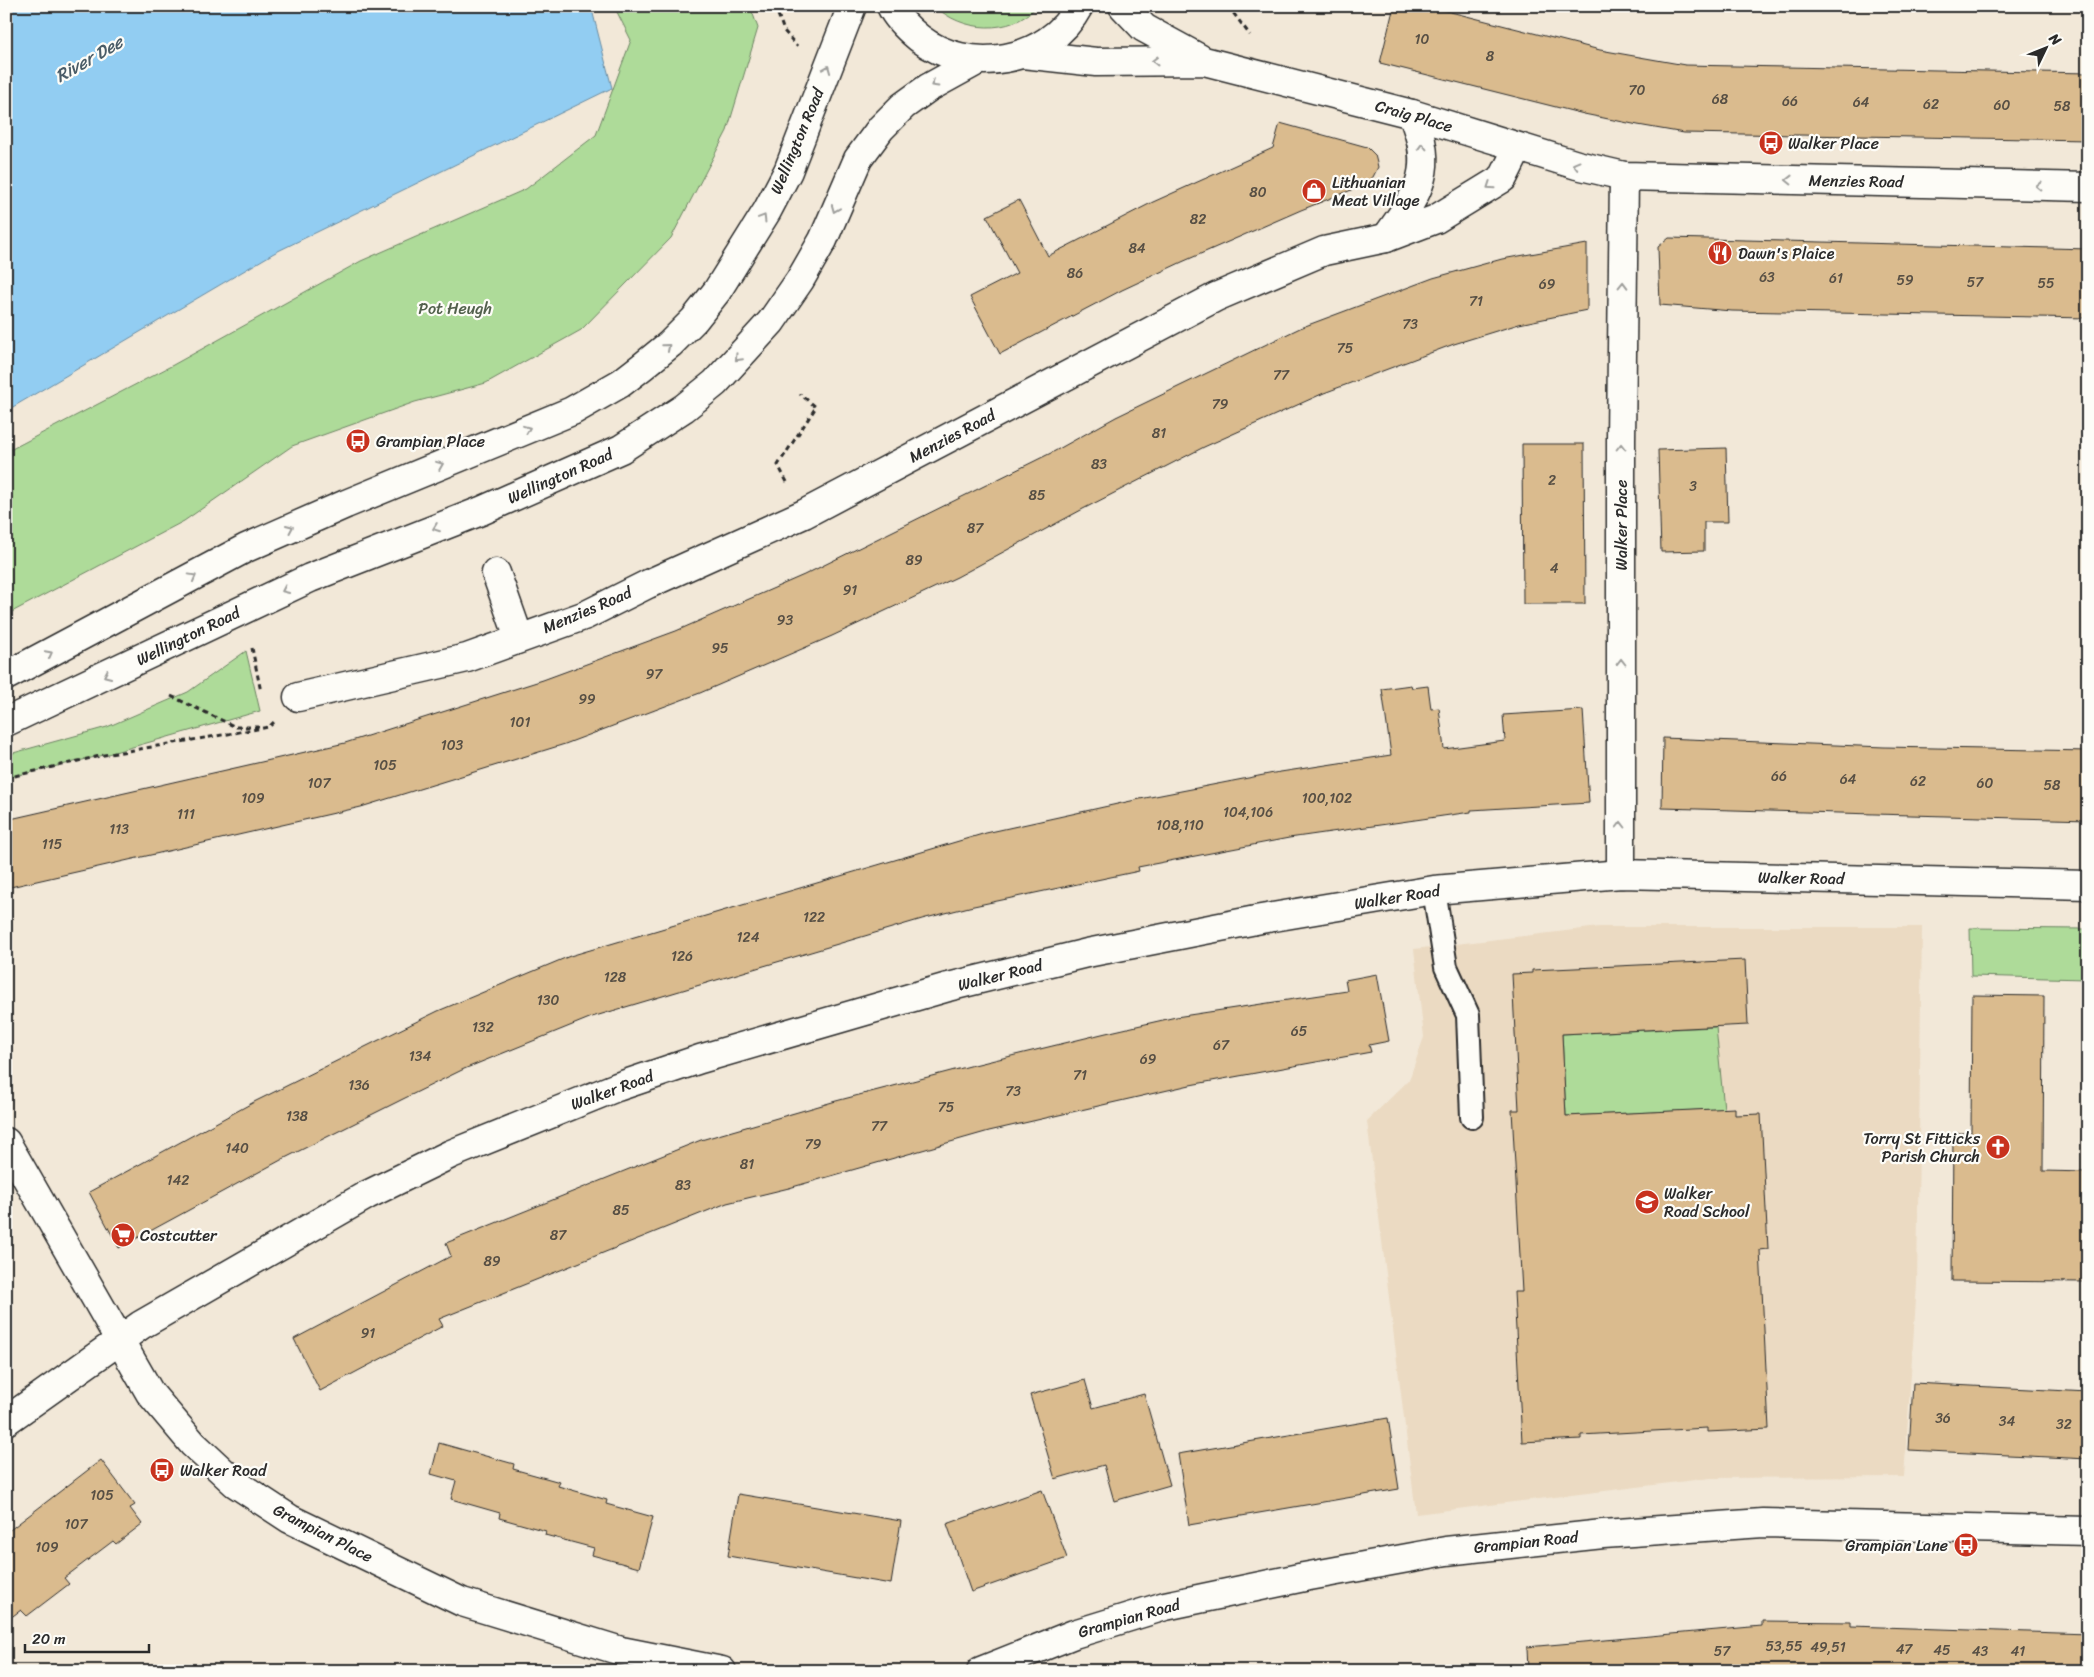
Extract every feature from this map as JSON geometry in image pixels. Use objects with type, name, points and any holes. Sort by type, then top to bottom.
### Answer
[{"type":"street","name":"Wellington Road","points":[[6,676],[246,548],[346,504],[572,411],[621,383],[643,366],[670,344],[694,320],[717,291],[767,211],[788,171],[852,6]]},
{"type":"street","points":[[891,6],[908,30],[929,45],[952,56],[977,61],[1000,60],[1023,54],[1044,43],[1062,29],[1079,6]]},
{"type":"street","name":"Craig Place","points":[[1123,6],[1144,28],[1204,61],[1412,114],[1518,148],[1624,176]]},
{"type":"street","name":"Craig Place","points":[[1023,54],[1096,62],[1204,61]]},
{"type":"street","name":"Wellington Road","points":[[6,722],[310,578],[481,511],[621,449],[664,421],[715,383],[771,322],[800,280],[823,240],[858,159],[881,128],[903,106],[928,88],[977,61]]},
{"type":"street","points":[[1386,238],[1412,202],[1423,176],[1422,137],[1412,114]]},
{"type":"street","name":"Menzies Road","points":[[298,698],[467,658],[586,615],[648,584],[804,514],[1216,297],[1324,251],[1386,238],[1436,219],[1503,178],[1518,148]]},
{"type":"street","name":"Menzies Road","points":[[1624,176],[2088,187]]},
{"type":"street","name":"Walker Place","points":[[1621,874],[1621,440],[1624,176]]},
{"type":"street","points":[[496,573],[519,638]]},
{"type":"street","name":"Walker Road","points":[[6,1421],[141,1325],[367,1195],[451,1154],[617,1087],[700,1059],[948,987],[1087,953],[1262,919],[1434,890],[1621,874],[2088,885]]},
{"type":"street","name":"Grampian Place","points":[[6,1142],[150,1392],[193,1444],[235,1483],[290,1519],[462,1602],[621,1651],[722,1671]]},
{"type":"street","name":"Grampian Road","points":[[981,1671],[1074,1634],[1165,1606],[1304,1577],[1446,1551],[1603,1534],[1763,1523],[2088,1531]]},
{"type":"lane","points":[[1434,890],[1446,967],[1468,1015],[1472,1117]]},
{"type":"path","points":[[778,465],[816,407],[800,394]]},
{"type":"path","points":[[252,648],[264,700]]},
{"type":"path","points":[[171,696],[236,727],[269,726]]},
{"type":"path","points":[[6,778],[104,755],[269,726],[298,698]]},
{"type":"path","points":[[267,718],[269,726]]},
{"type":"shaded area","name":"Walker Road School","points":[[1599,927],[1922,927],[1917,1284],[1904,1477],[1711,1478],[1416,1514],[1367,1121],[1409,1080],[1424,1037],[1414,949]]},
{"type":"green space","name":"Pot Heugh","points":[[614,6],[750,6],[758,28],[727,131],[671,238],[581,330],[486,383],[415,402],[292,446],[184,521],[6,615],[6,452],[173,365],[361,261],[526,189],[596,135],[631,40]]},
{"type":"green space","points":[[935,6],[1037,6],[1027,16],[1014,22],[1001,26],[986,27],[958,21],[946,15]]},
{"type":"green space","points":[[246,651],[260,711],[104,755],[6,778],[6,755],[107,727],[188,692]]},
{"type":"green space","points":[[1970,928],[2085,929],[2085,979],[1971,976]]},
{"type":"green space","points":[[1716,1027],[1724,1109],[1566,1116],[1562,1034]]},
{"type":"water","name":"River Dee","points":[[6,6],[591,6],[612,88],[274,253],[6,411]]},
{"type":"building","points":[[1394,6],[1427,6],[1600,50],[1685,65],[2088,73],[2088,140],[1684,133],[1638,125],[1584,114],[1380,63]]},
{"type":"building","points":[[1280,123],[1367,147],[1375,155],[1378,167],[1373,177],[1364,185],[1301,210],[1122,290],[1000,354],[970,297],[1017,273],[987,216],[1019,200],[1048,256],[1153,202],[1273,148]]},
{"type":"building","points":[[1669,238],[2088,249],[2088,318],[1732,311],[1660,305],[1658,247]]},
{"type":"building","points":[[1587,244],[1587,310],[1519,324],[1454,344],[1324,393],[1204,447],[957,577],[832,636],[700,693],[565,744],[361,807],[6,888],[6,820],[345,743],[543,680],[676,631],[804,575],[1055,451],[1116,417],[1300,328],[1433,278],[1502,259]]},
{"type":"building","points":[[1522,444],[1584,444],[1585,604],[1523,604]]},
{"type":"building","points":[[1726,448],[1728,522],[1704,522],[1704,551],[1661,552],[1658,450]]},
{"type":"building","points":[[1411,685],[1412,688],[1428,686],[1431,709],[1439,708],[1444,749],[1505,741],[1503,715],[1583,710],[1589,803],[1471,810],[1471,812],[1289,838],[1138,867],[1139,871],[969,907],[922,919],[592,1017],[464,1069],[281,1160],[119,1248],[89,1192],[254,1102],[438,1011],[570,956],[986,833],[1140,799],[1274,773],[1391,755],[1382,689]]},
{"type":"building","points":[[1663,738],[1884,747],[2088,751],[2088,820],[1662,808]]},
{"type":"building","points":[[1745,960],[1748,1025],[1562,1034],[1566,1116],[1735,1108],[1735,1115],[1761,1114],[1768,1249],[1760,1250],[1769,1429],[1707,1432],[1707,1428],[1581,1435],[1581,1439],[1522,1442],[1514,1292],[1522,1292],[1512,1110],[1519,1110],[1512,974],[1532,973],[1532,970]]},
{"type":"building","points":[[1377,974],[1389,1041],[1369,1045],[1371,1052],[1190,1085],[989,1131],[789,1188],[727,1203],[439,1319],[443,1326],[320,1391],[294,1339],[451,1256],[446,1243],[701,1140],[836,1101],[1106,1033],[1176,1017],[1347,991],[1345,980]]},
{"type":"building","name":"Torry St Fitticks Parish Church","points":[[1972,995],[2044,996],[2043,1171],[2088,1172],[2088,1282],[1952,1281],[1953,1133],[1971,1133]]},
{"type":"building","points":[[1085,1380],[1093,1408],[1144,1394],[1170,1485],[1114,1501],[1104,1465],[1055,1479],[1030,1395]]},
{"type":"building","points":[[1913,1383],[2088,1392],[2088,1459],[1909,1450]]},
{"type":"building","points":[[1388,1418],[1399,1489],[1189,1525],[1178,1454]]},
{"type":"building","points":[[439,1443],[514,1464],[513,1469],[560,1482],[558,1486],[607,1500],[606,1504],[653,1517],[639,1568],[592,1555],[594,1548],[545,1535],[546,1531],[499,1518],[500,1513],[451,1499],[456,1481],[431,1474]]},
{"type":"building","points":[[101,1460],[135,1505],[130,1508],[142,1524],[116,1544],[113,1541],[64,1578],[69,1584],[27,1616],[21,1610],[6,1621],[6,1533]]},
{"type":"building","points":[[1042,1490],[1067,1558],[971,1592],[947,1524]]},
{"type":"building","points":[[738,1494],[901,1521],[891,1584],[728,1556]]},
{"type":"building","points":[[1762,1621],[1851,1622],[1851,1626],[2088,1634],[2088,1671],[1528,1671],[1527,1647],[1762,1626]]},
{"type":"place","name":"Walker Place","points":[[1771,143]]},
{"type":"place","name":"Lithuanian Meat Village","points":[[1314,191]]},
{"type":"place","name":"Dawn's Plaice","points":[[1720,253]]},
{"type":"place","name":"Grampian Place","points":[[358,441]]},
{"type":"place","name":"Torry St Fitticks Parish Church","points":[[1998,1147]]},
{"type":"place","name":"Walker Road School","points":[[1647,1202]]},
{"type":"place","name":"Costcutter","points":[[123,1235]]},
{"type":"place","name":"Walker Road","points":[[162,1470]]},
{"type":"place","name":"Grampian Lane","points":[[1966,1545]]}]
